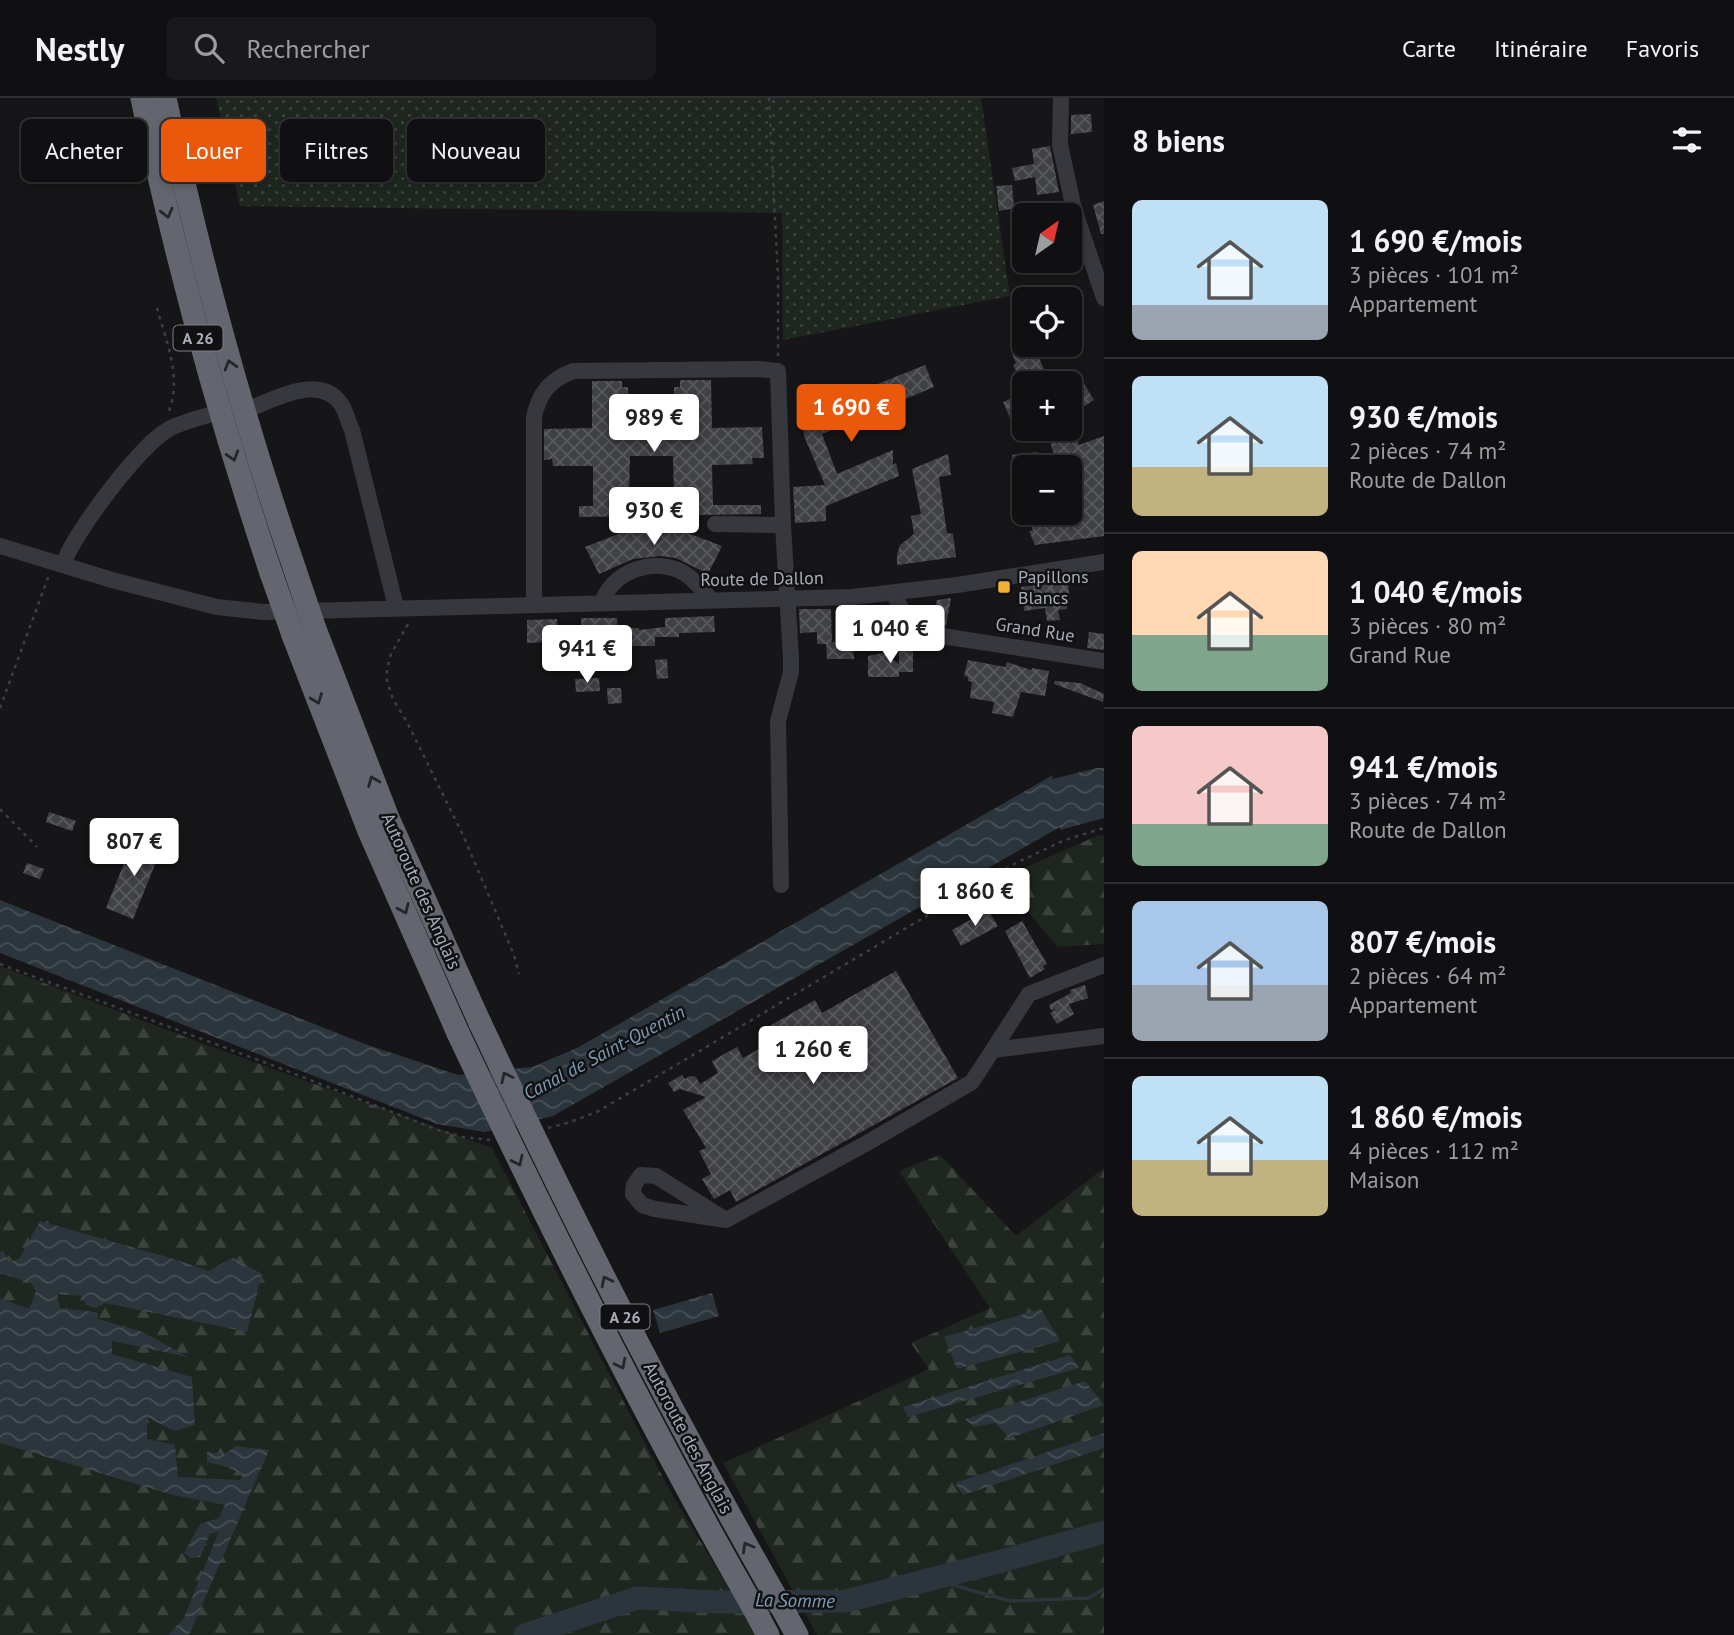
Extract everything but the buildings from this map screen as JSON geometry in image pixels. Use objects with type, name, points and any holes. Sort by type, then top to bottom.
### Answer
[{"type":"highway","name":"Autoroute des Anglais","points":[[142,98],[161,191],[201,350],[271,573],[304,632],[480,1023],[548,1166],[735,1526],[797,1635]]},
{"type":"highway","name":"Autoroute des Anglais","points":[[165,98],[222,336],[265,484],[295,570],[304,632],[369,831],[458,1033],[525,1175],[620,1364],[768,1635]]},
{"type":"street","points":[[1061,98],[1060,145],[1073,209],[1104,298]]},
{"type":"street","points":[[534,603],[534,417],[542,392],[549,384],[573,371],[778,371],[791,672],[778,721],[781,885]]},
{"type":"street","points":[[244,411],[311,388],[328,391],[341,404],[352,430],[396,607]]},
{"type":"street","points":[[58,563],[87,520],[152,440],[170,429],[220,412]]},
{"type":"street","points":[[715,524],[783,525]]},
{"type":"street","name":"Route de Dallon","points":[[0,546],[112,580],[217,607],[264,611],[894,594],[1104,562]]},
{"type":"street","points":[[602,602],[606,590],[615,581],[647,566],[667,566],[683,573],[700,586],[711,600]]},
{"type":"street","name":"Grand Rue","points":[[894,594],[910,617],[926,630],[942,636],[1104,661]]},
{"type":"street","points":[[726,1220],[656,1176],[641,1175],[634,1185],[633,1194],[642,1205],[726,1220],[972,1082],[1030,994],[1104,965]]},
{"type":"street","points":[[993,1050],[1104,1036]]},
{"type":"path","points":[[769,98],[778,278],[778,371]]},
{"type":"path","points":[[152,440],[170,410],[175,392],[174,374],[157,308]]},
{"type":"path","points":[[0,708],[58,563]]},
{"type":"path","points":[[418,607],[391,653],[387,682],[393,699],[463,835],[514,955],[519,974]]},
{"type":"path","points":[[0,809],[37,847]]},
{"type":"path","points":[[540,1129],[567,1124],[597,1112],[1014,864],[1065,840],[1104,828]]},
{"type":"path","points":[[0,964],[438,1130],[486,1141],[500,1138]]},
{"type":"green space","points":[[216,98],[981,98],[1010,296],[783,340],[782,213],[240,206],[235,182],[266,182],[266,119],[221,119]]},
{"type":"green space","points":[[1104,835],[1104,944],[1058,947],[999,879]]},
{"type":"green space","points":[[0,966],[207,1045],[492,1148],[669,1489],[757,1635],[0,1635]]},
{"type":"green space","points":[[940,1155],[1016,1236],[1104,1168],[1104,1635],[817,1635],[723,1463],[929,1369],[911,1343],[990,1308],[899,1171]]},
{"type":"water","name":"Canal de Saint-Quentin","points":[[1104,768],[1104,818],[1060,830],[1060,827],[553,1116],[485,1132],[437,1124],[0,953],[0,900],[365,1044],[458,1075],[532,1067],[577,1048],[1053,775],[1052,779]]},
{"type":"water","points":[[40,1221],[208,1271],[233,1258],[262,1274],[247,1332],[105,1303],[96,1308],[86,1305],[82,1296],[57,1294],[60,1308],[97,1313],[98,1319],[143,1332],[188,1357],[112,1341],[112,1354],[192,1377],[195,1425],[174,1431],[147,1417],[147,1439],[175,1445],[178,1477],[240,1480],[243,1474],[207,1462],[207,1452],[225,1454],[236,1446],[269,1450],[189,1635],[168,1635],[184,1618],[219,1531],[210,1534],[200,1557],[191,1558],[184,1553],[200,1524],[219,1518],[225,1505],[173,1495],[0,1443],[0,1298],[29,1309],[36,1291],[31,1283],[0,1275],[0,1252],[3,1251],[9,1262],[19,1259]]},
{"type":"water","points":[[712,1293],[719,1316],[660,1333],[653,1310]]},
{"type":"water","points":[[1041,1309],[1060,1341],[957,1369],[944,1337]]},
{"type":"water","points":[[1070,1355],[1079,1368],[908,1417],[903,1407]]},
{"type":"water","points":[[1085,1381],[1104,1405],[1010,1438],[995,1423],[974,1427],[965,1419]]},
{"type":"water","points":[[1104,1433],[1104,1448],[963,1495],[955,1483]]},
{"type":"waterway","name":"La Somme","points":[[525,1635],[637,1598],[717,1602],[846,1601],[1104,1532]]},
{"type":"waterway","points":[[931,1579],[1010,1601],[1089,1598],[1104,1589]]},
{"type":"place","name":"Papillons Blancs","points":[[1004,587]]}]
